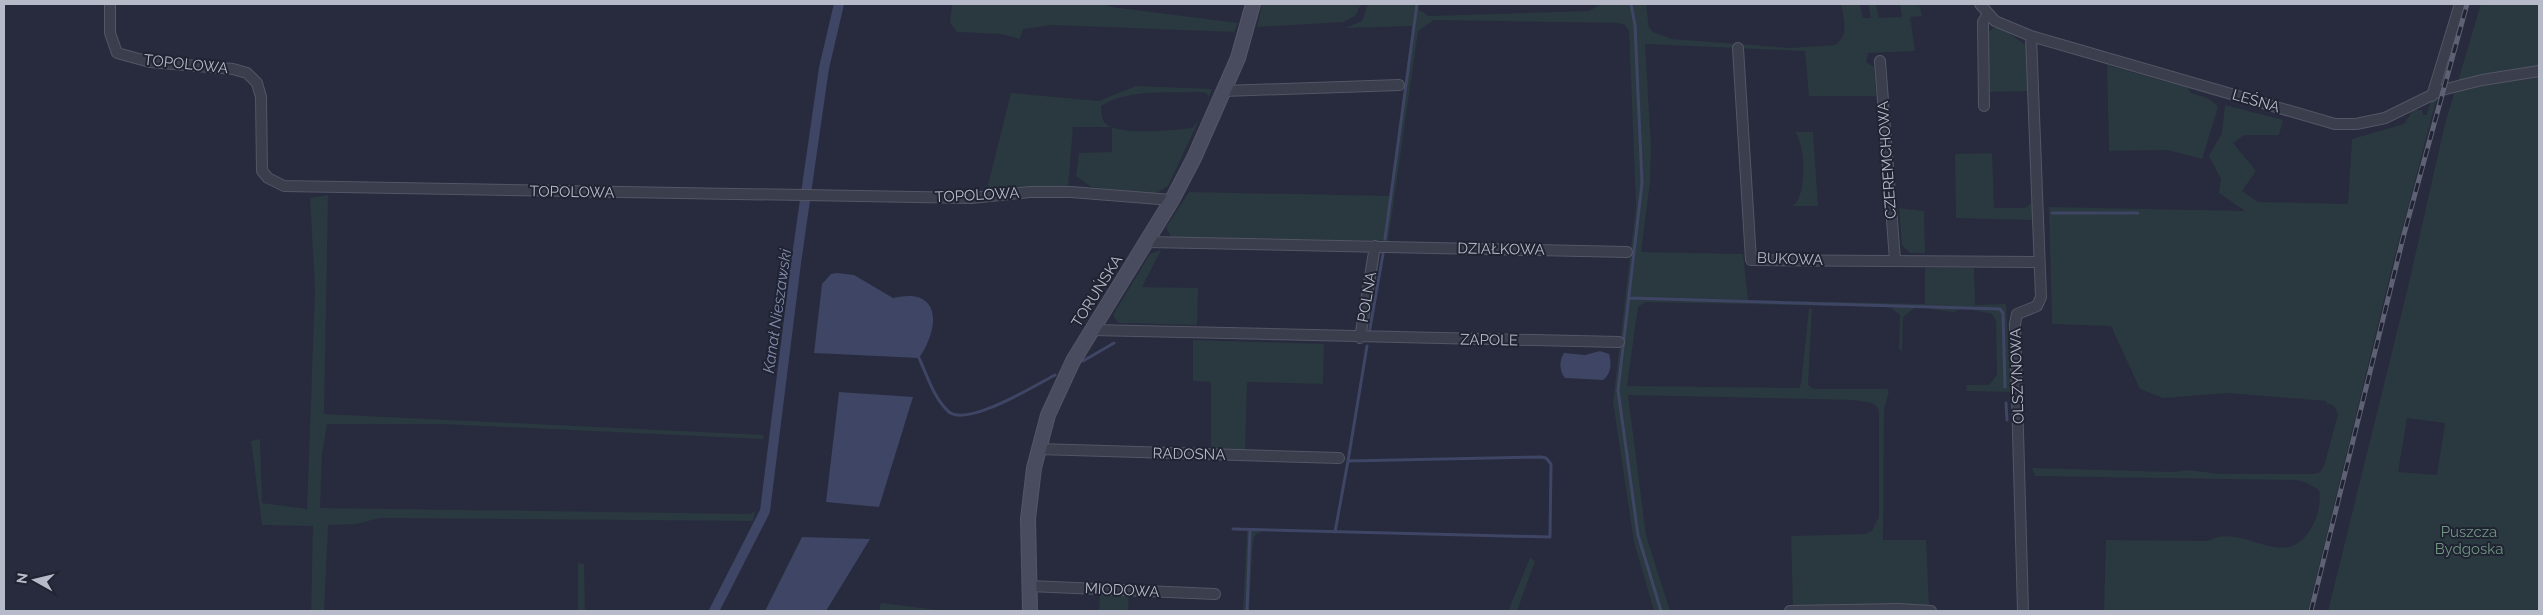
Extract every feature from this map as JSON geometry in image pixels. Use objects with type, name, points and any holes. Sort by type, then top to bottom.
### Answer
[{"type":"main road","name":"TORUŃSKA","points":[[1030,611],[1028,519],[1038,449],[1048,415],[1061,384],[1172,200],[1194,158],[1245,38],[1253,4]]},
{"type":"street","name":"TOPOLOWA","points":[[110,4],[110,33],[117,52],[128,57],[168,65],[238,70],[253,78],[261,96],[262,171],[268,178],[284,186],[971,198],[1030,192],[1062,192],[1129,195],[1172,200]]},
{"type":"street","name":"LEŚNA","points":[[1980,4],[1995,21],[2031,36],[2335,124],[2356,124],[2385,118],[2442,90],[2482,80],[2539,71]]},
{"type":"street","points":[[2432,96],[2460,4]]},
{"type":"street","points":[[1984,106],[1983,22],[1988,14]]},
{"type":"street","name":"OLSZYNOWA","points":[[2023,611],[2014,324],[2019,312],[2034,308],[2040,301],[2031,36]]},
{"type":"street","name":"BUKOWA","points":[[1738,48],[1750,260],[2039,262]]},
{"type":"street","name":"CZEREMCHOWA","points":[[1880,61],[1895,260]]},
{"type":"street","points":[[1224,91],[1399,85]]},
{"type":"street","points":[[1147,242],[1375,246]]},
{"type":"street","name":"DZIAŁKOWA","points":[[1375,246],[1627,252]]},
{"type":"street","name":"POLNA","points":[[1092,330],[1360,338],[1375,246]]},
{"type":"street","name":"ZAPOLE","points":[[1360,338],[1619,342]]},
{"type":"street","name":"RADOSNA","points":[[1038,449],[1339,458]]},
{"type":"street","name":"MIODOWA","points":[[1029,586],[1215,594]]},
{"type":"street","points":[[1790,611],[1899,609],[1931,611]]},
{"type":"green space","points":[[952,4],[1100,4],[1238,23],[1234,32],[1053,25],[1023,29],[1020,39],[1002,34],[957,32],[950,23]]},
{"type":"green space","points":[[1262,4],[1361,4],[1355,16],[1344,22],[1257,27]]},
{"type":"green space","points":[[1368,4],[1418,4],[1419,10],[1429,16],[1589,11],[1601,4],[1646,4],[1649,28],[1653,32],[1672,39],[1790,48],[1835,45],[1840,41],[1844,31],[1841,4],[1860,4],[1863,18],[1871,18],[1868,4],[1876,4],[1879,18],[1902,17],[1900,4],[1919,4],[1922,16],[1910,17],[1915,51],[1868,53],[1866,62],[1874,67],[1876,96],[1809,96],[1805,51],[1645,44],[1651,148],[1650,182],[1641,252],[1743,254],[1748,300],[1925,304],[1925,268],[1974,268],[1975,305],[2006,304],[2011,392],[1966,391],[1967,385],[1989,385],[1997,375],[1996,320],[1992,314],[1964,308],[1953,312],[1916,307],[1903,317],[1902,352],[1899,348],[1900,315],[1890,307],[1645,302],[1638,307],[1627,386],[1799,388],[1809,308],[1812,309],[1808,385],[1814,389],[1887,389],[1889,392],[1884,408],[1883,540],[1926,540],[1929,606],[1793,607],[1791,536],[1865,534],[1872,531],[1879,516],[1879,413],[1877,407],[1872,403],[1854,400],[1628,395],[1646,535],[1670,611],[1654,611],[1634,542],[1613,402],[1636,206],[1629,31],[1625,25],[1618,23],[1434,20],[1418,31],[1388,241],[1171,237],[1166,227],[1189,192],[1392,196],[1412,26],[1345,28],[1362,21]]},
{"type":"green space","name":"Puszcza Bydgoska","points":[[2481,4],[2539,4],[2539,611],[2328,611],[2408,287],[2445,124]],"holes":[[[2407,418],[2445,423],[2437,475],[2398,472]]]},
{"type":"green space","points":[[1993,28],[2002,28],[2028,47],[2029,91],[1988,92],[1987,34]]},
{"type":"green space","points":[[2107,65],[2188,88],[2191,93],[2212,101],[2218,107],[2202,159],[2167,150],[2109,151]]},
{"type":"green space","points":[[1136,86],[1212,89],[1209,97],[1206,93],[1198,92],[1161,92],[1135,94],[1112,101],[1101,106],[1103,120],[1111,127],[1073,127],[1068,187],[1035,186],[986,193],[1011,93],[1099,101]]},
{"type":"green space","points":[[2437,97],[2391,271],[2308,611],[2104,611],[2106,540],[2208,541],[2221,537],[2235,537],[2275,547],[2288,547],[2299,542],[2313,525],[2320,501],[2319,490],[2307,483],[2296,480],[2035,476],[2032,468],[2174,472],[2189,470],[2219,474],[2314,474],[2320,472],[2324,466],[2338,414],[2334,406],[2326,403],[2327,401],[2227,393],[2163,398],[2140,389],[2111,326],[2052,324],[2049,207],[2245,211],[2219,193],[2221,179],[2209,156],[2222,133],[2225,105],[2283,120],[2279,135],[2244,135],[2233,143],[2256,171],[2242,191],[2258,202],[2348,204],[2352,139],[2404,124],[2413,110],[2422,110],[2423,115],[2427,115],[2431,101]]},
{"type":"green space","points":[[1199,120],[1168,186],[1155,194],[1091,187],[1076,176],[1079,153],[1112,152],[1112,127],[1134,131],[1173,130],[1192,128]]},
{"type":"green space","points":[[1795,132],[1813,132],[1818,206],[1793,206],[1798,200],[1803,181],[1803,159],[1799,139]]},
{"type":"green space","points":[[1992,153],[1994,208],[2026,208],[2032,202],[2032,220],[1956,218],[1955,154]]},
{"type":"green space","points":[[328,195],[324,414],[764,435],[763,439],[441,424],[327,424],[322,455],[320,508],[750,514],[755,511],[753,521],[380,518],[356,524],[328,525],[324,611],[311,611],[313,526],[262,525],[251,441],[260,439],[262,503],[307,509],[315,289],[310,198]]},
{"type":"green space","points":[[1899,208],[1924,211],[1925,253],[1910,253],[1902,245]]},
{"type":"green space","points":[[1161,250],[1142,287],[1198,288],[1197,325],[1118,323],[1113,315],[1150,254]]},
{"type":"green space","points":[[1193,340],[1324,344],[1323,384],[1247,382],[1245,450],[1211,449],[1211,382],[1193,381]]},
{"type":"green space","points":[[1247,531],[1262,531],[1255,535],[1253,541],[1249,611],[1243,611]]},
{"type":"green space","points":[[1530,558],[1535,561],[1517,611],[1508,611]]},
{"type":"green space","points":[[578,563],[584,564],[585,611],[578,611]]},
{"type":"green space","points":[[1100,595],[1129,596],[1128,611],[1099,611]]},
{"type":"green space","points":[[881,603],[946,611],[879,611]]},
{"type":"water","points":[[831,274],[854,275],[893,298],[909,296],[921,298],[928,304],[932,312],[933,323],[931,334],[919,358],[814,353],[822,284]]},
{"type":"water","points":[[1600,351],[1609,354],[1610,368],[1606,378],[1603,380],[1565,378],[1560,366],[1564,353],[1585,355]]},
{"type":"water","points":[[839,392],[913,397],[879,507],[826,502]]},
{"type":"water","points":[[802,537],[870,539],[826,611],[765,611]]},
{"type":"waterway","name":"Kanał Nieszawski","points":[[714,611],[765,511],[796,263],[824,68],[839,4]]},
{"type":"waterway","points":[[1385,239],[1417,4]]},
{"type":"waterway","points":[[1631,4],[1635,25],[1642,183],[1618,390],[1638,535],[1661,611]]},
{"type":"waterway","points":[[2052,213],[2138,213]]},
{"type":"waterway","points":[[1369,334],[1383,254]]},
{"type":"waterway","points":[[1629,298],[2000,309],[2003,313],[2005,387]]},
{"type":"waterway","points":[[1083,361],[1114,343]]},
{"type":"waterway","points":[[1348,461],[1367,346]]},
{"type":"waterway","points":[[919,358],[939,400],[949,412],[958,415],[986,410],[1055,375]]},
{"type":"waterway","points":[[2006,403],[2007,420]]},
{"type":"waterway","points":[[1233,529],[1550,537],[1551,464],[1546,458],[1541,457],[1348,461],[1335,532]]},
{"type":"waterway","points":[[1247,611],[1250,530]]},
{"type":"railway","points":[[2311,611],[2404,234],[2467,4]]}]
